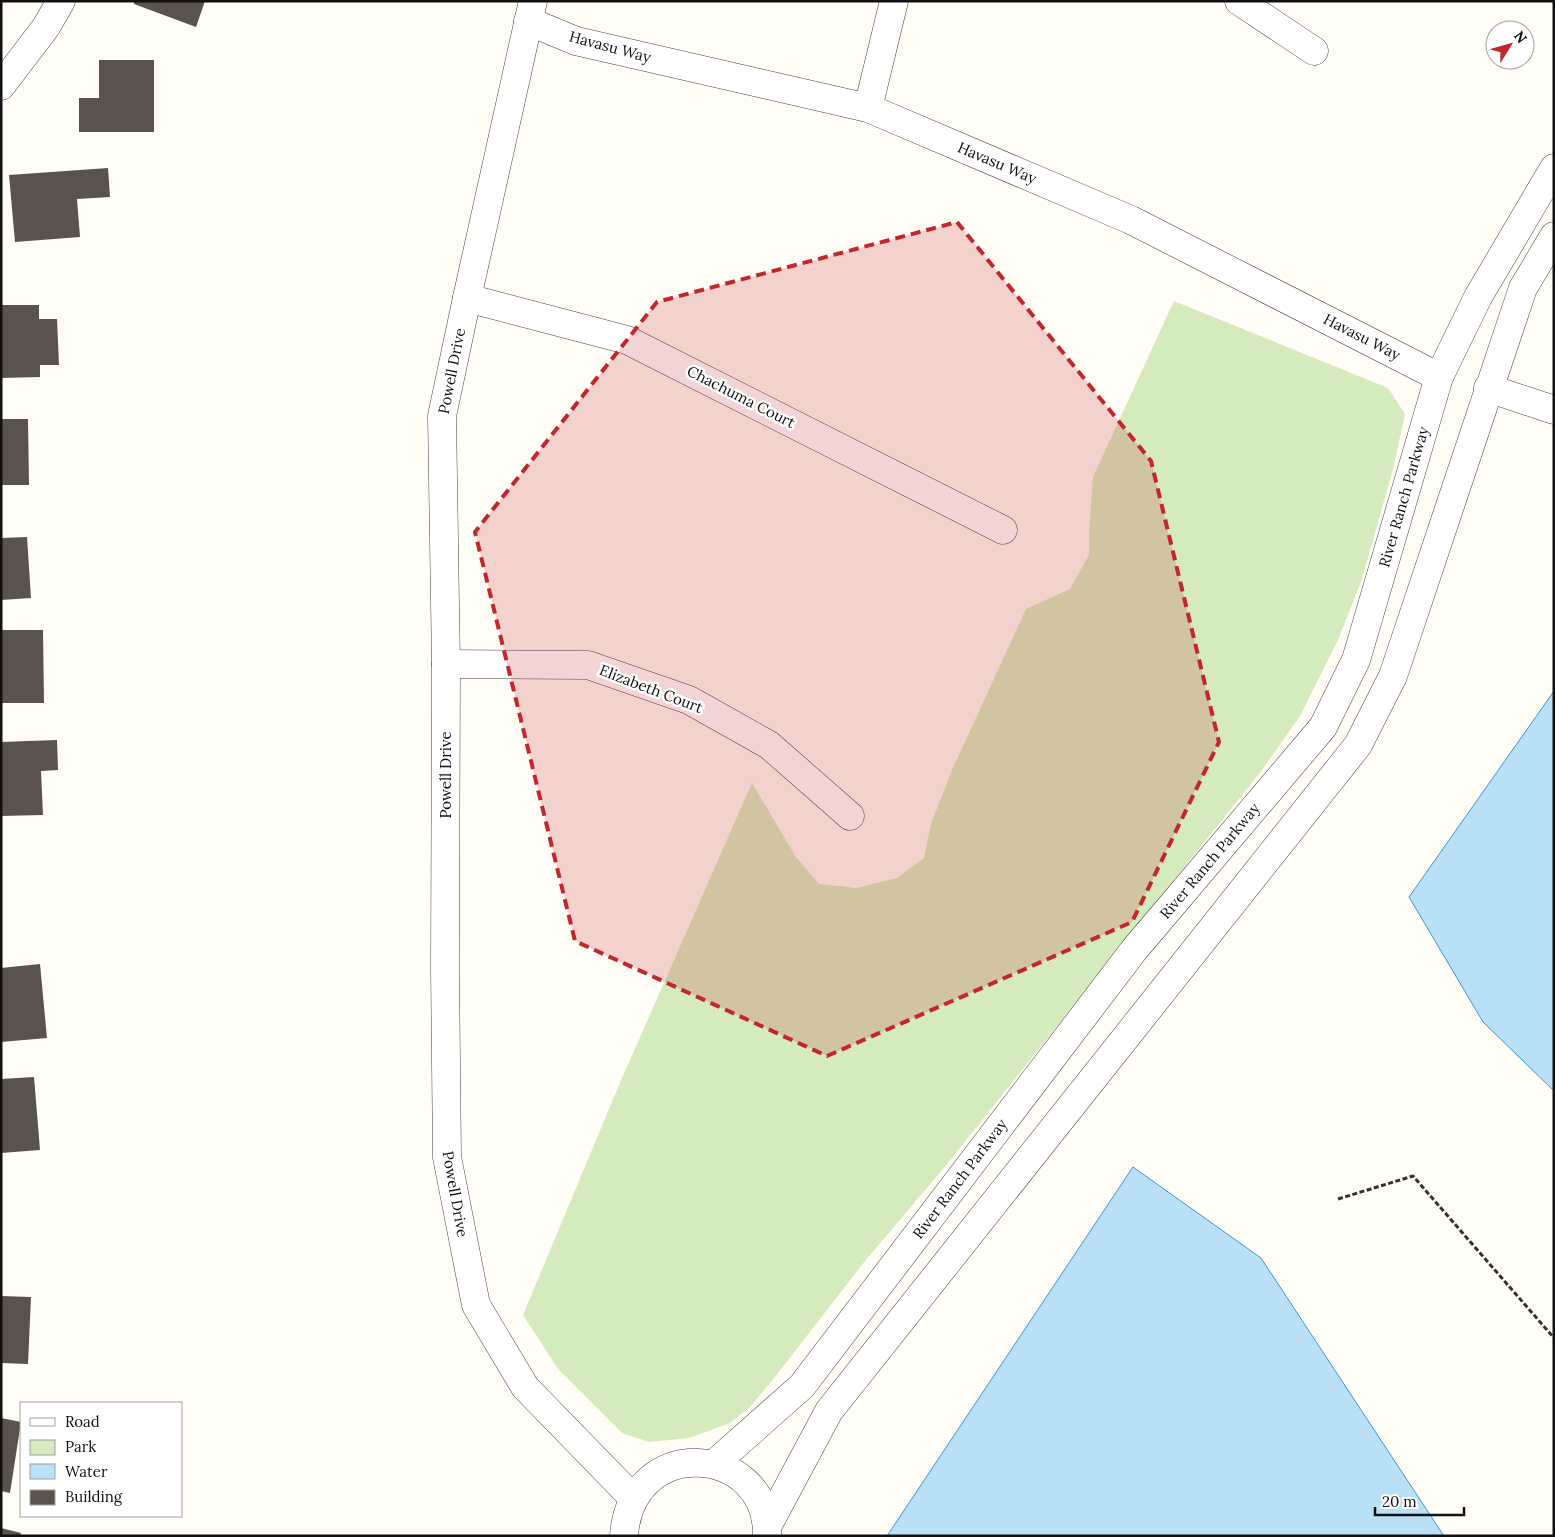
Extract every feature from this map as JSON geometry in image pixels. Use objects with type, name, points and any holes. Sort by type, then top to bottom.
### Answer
[{"type":"street","points":[[1,86],[46,27],[61,1]]},
{"type":"street","points":[[868,108],[894,1]]},
{"type":"street","points":[[1239,1],[1314,51]]},
{"type":"street","name":"Havasu Way","points":[[530,11],[576,40],[868,108],[1131,220],[1439,376]]},
{"type":"street","name":"Powell Drive","points":[[530,11],[466,298],[442,416],[446,664],[445,968],[447,1157],[476,1305],[525,1387],[633,1498]]},
{"type":"street","name":"River Ranch Parkway","points":[[714,1464],[802,1386],[1134,950],[1323,727],[1356,660],[1439,376],[1478,297],[1554,168]]},
{"type":"street","points":[[767,1530],[829,1411],[1358,745],[1392,676],[1523,288],[1554,236]]},
{"type":"street","name":"Chachuma Court","points":[[466,298],[627,340],[1003,530]]},
{"type":"street","points":[[1488,388],[1554,410]]},
{"type":"street","name":"Elizabeth Court","points":[[446,664],[588,665],[689,700],[769,745],[850,816]]},
{"type":"street","points":[[624,1536],[625,1518],[633,1498],[648,1480],[667,1468],[690,1462],[714,1464],[735,1474],[751,1487],[762,1505],[767,1530]]},
{"type":"path","points":[[1338,1200],[1413,1176],[1554,1338]]},
{"type":"highlighted area","points":[[957,222],[1151,461],[1219,742],[1132,922],[827,1056],[575,941],[475,532],[657,302]]},
{"type":"green space","points":[[1174,301],[1388,388],[1405,414],[1393,469],[1362,579],[1338,640],[1300,716],[1262,770],[943,1169],[865,1261],[750,1407],[730,1423],[689,1438],[649,1442],[622,1433],[558,1369],[523,1315],[619,1085],[752,783],[796,857],[819,884],[857,888],[897,878],[924,858],[931,824],[952,770],[1026,609],[1070,589],[1089,555],[1093,477]]},
{"type":"water","points":[[1554,691],[1554,1091],[1483,1022],[1409,897]]},
{"type":"water","points":[[1133,1167],[1261,1258],[1444,1536],[887,1536]]},
{"type":"building","points":[[134,1],[205,1],[196,27],[134,4]]},
{"type":"building","points":[[99,60],[154,60],[154,132],[79,132],[79,98],[99,98]]},
{"type":"building","points":[[108,168],[110,197],[77,199],[80,237],[15,242],[9,175]]},
{"type":"building","points":[[1,305],[39,305],[39,319],[57,319],[59,365],[40,365],[40,377],[1,378]]},
{"type":"building","points":[[1,419],[28,419],[29,485],[1,485]]},
{"type":"building","points":[[27,537],[31,598],[1,600],[1,538]]},
{"type":"building","points":[[1,630],[43,630],[44,703],[1,703]]},
{"type":"building","points":[[57,740],[58,770],[41,771],[43,815],[1,816],[1,742]]},
{"type":"building","points":[[40,964],[47,1038],[1,1042],[1,968]]},
{"type":"building","points":[[34,1077],[40,1150],[1,1153],[1,1079]]},
{"type":"building","points":[[1,1296],[31,1297],[28,1364],[1,1363]]},
{"type":"building","points":[[1,1418],[20,1422],[20,1428],[10,1493],[1,1491]]},
{"type":"building","points":[[1,1528],[21,1533],[20,1536],[1,1536]]}]
